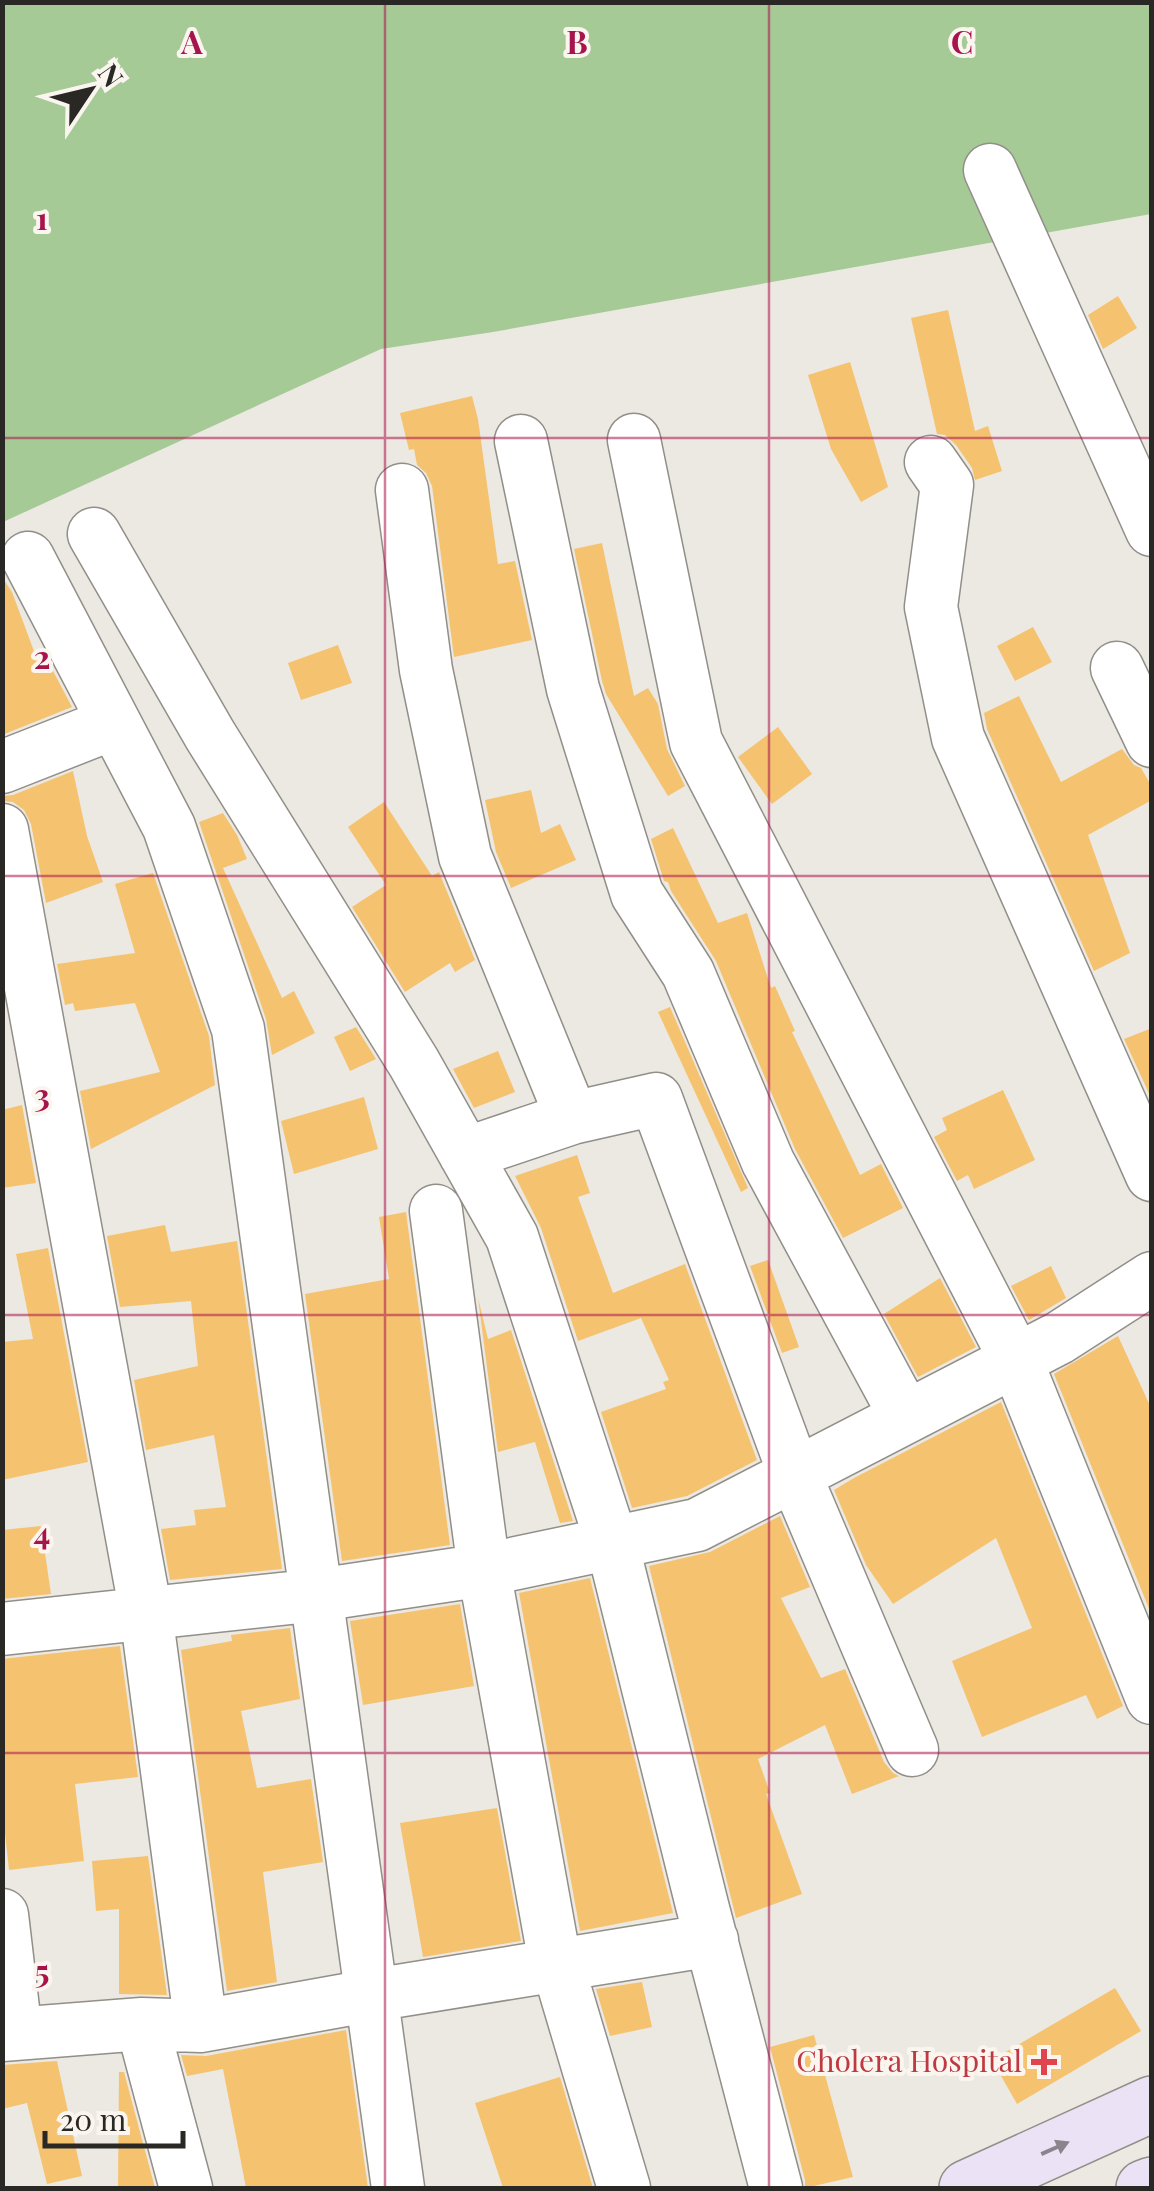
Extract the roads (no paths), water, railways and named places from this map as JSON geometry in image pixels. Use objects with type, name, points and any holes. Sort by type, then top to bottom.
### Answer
[{"type":"street","points":[[990,170],[1152,530]]},
{"type":"street","points":[[634,440],[696,742],[1016,1360],[1152,1698]]},
{"type":"street","points":[[521,442],[572,689],[637,894],[688,974],[768,1162],[906,1417]]},
{"type":"street","points":[[932,462],[948,485],[931,606],[958,738],[1152,1175]]},
{"type":"street","points":[[402,490],[426,670],[465,856],[572,1118]]},
{"type":"street","points":[[94,534],[210,736],[404,1046],[512,1238],[612,1543],[776,2188]]},
{"type":"street","points":[[28,558],[168,827],[238,1029],[398,2188]]},
{"type":"street","points":[[1117,668],[1152,741]]},
{"type":"street","points":[[2,767],[114,722]]},
{"type":"street","points":[[2,830],[146,1613],[200,2026]]},
{"type":"street","points":[[464,1154],[572,1118],[656,1099],[795,1474],[912,1750]]},
{"type":"street","points":[[436,1211],[484,1570],[552,1946],[624,2188]]},
{"type":"street","points":[[2,1629],[318,1596],[484,1570],[697,1525],[1059,1338],[1152,1278]]},
{"type":"street","points":[[2,1915],[9,2035],[142,2024],[200,2026],[712,1940]]},
{"type":"street","points":[[142,2024],[186,2188]]},
{"type":"street","points":[[966,2188],[1152,2104]]},
{"type":"street","points":[[1144,2188],[1152,2185]]},
{"type":"place","name":"Cholera Hospital","points":[[1044,2062]]}]
